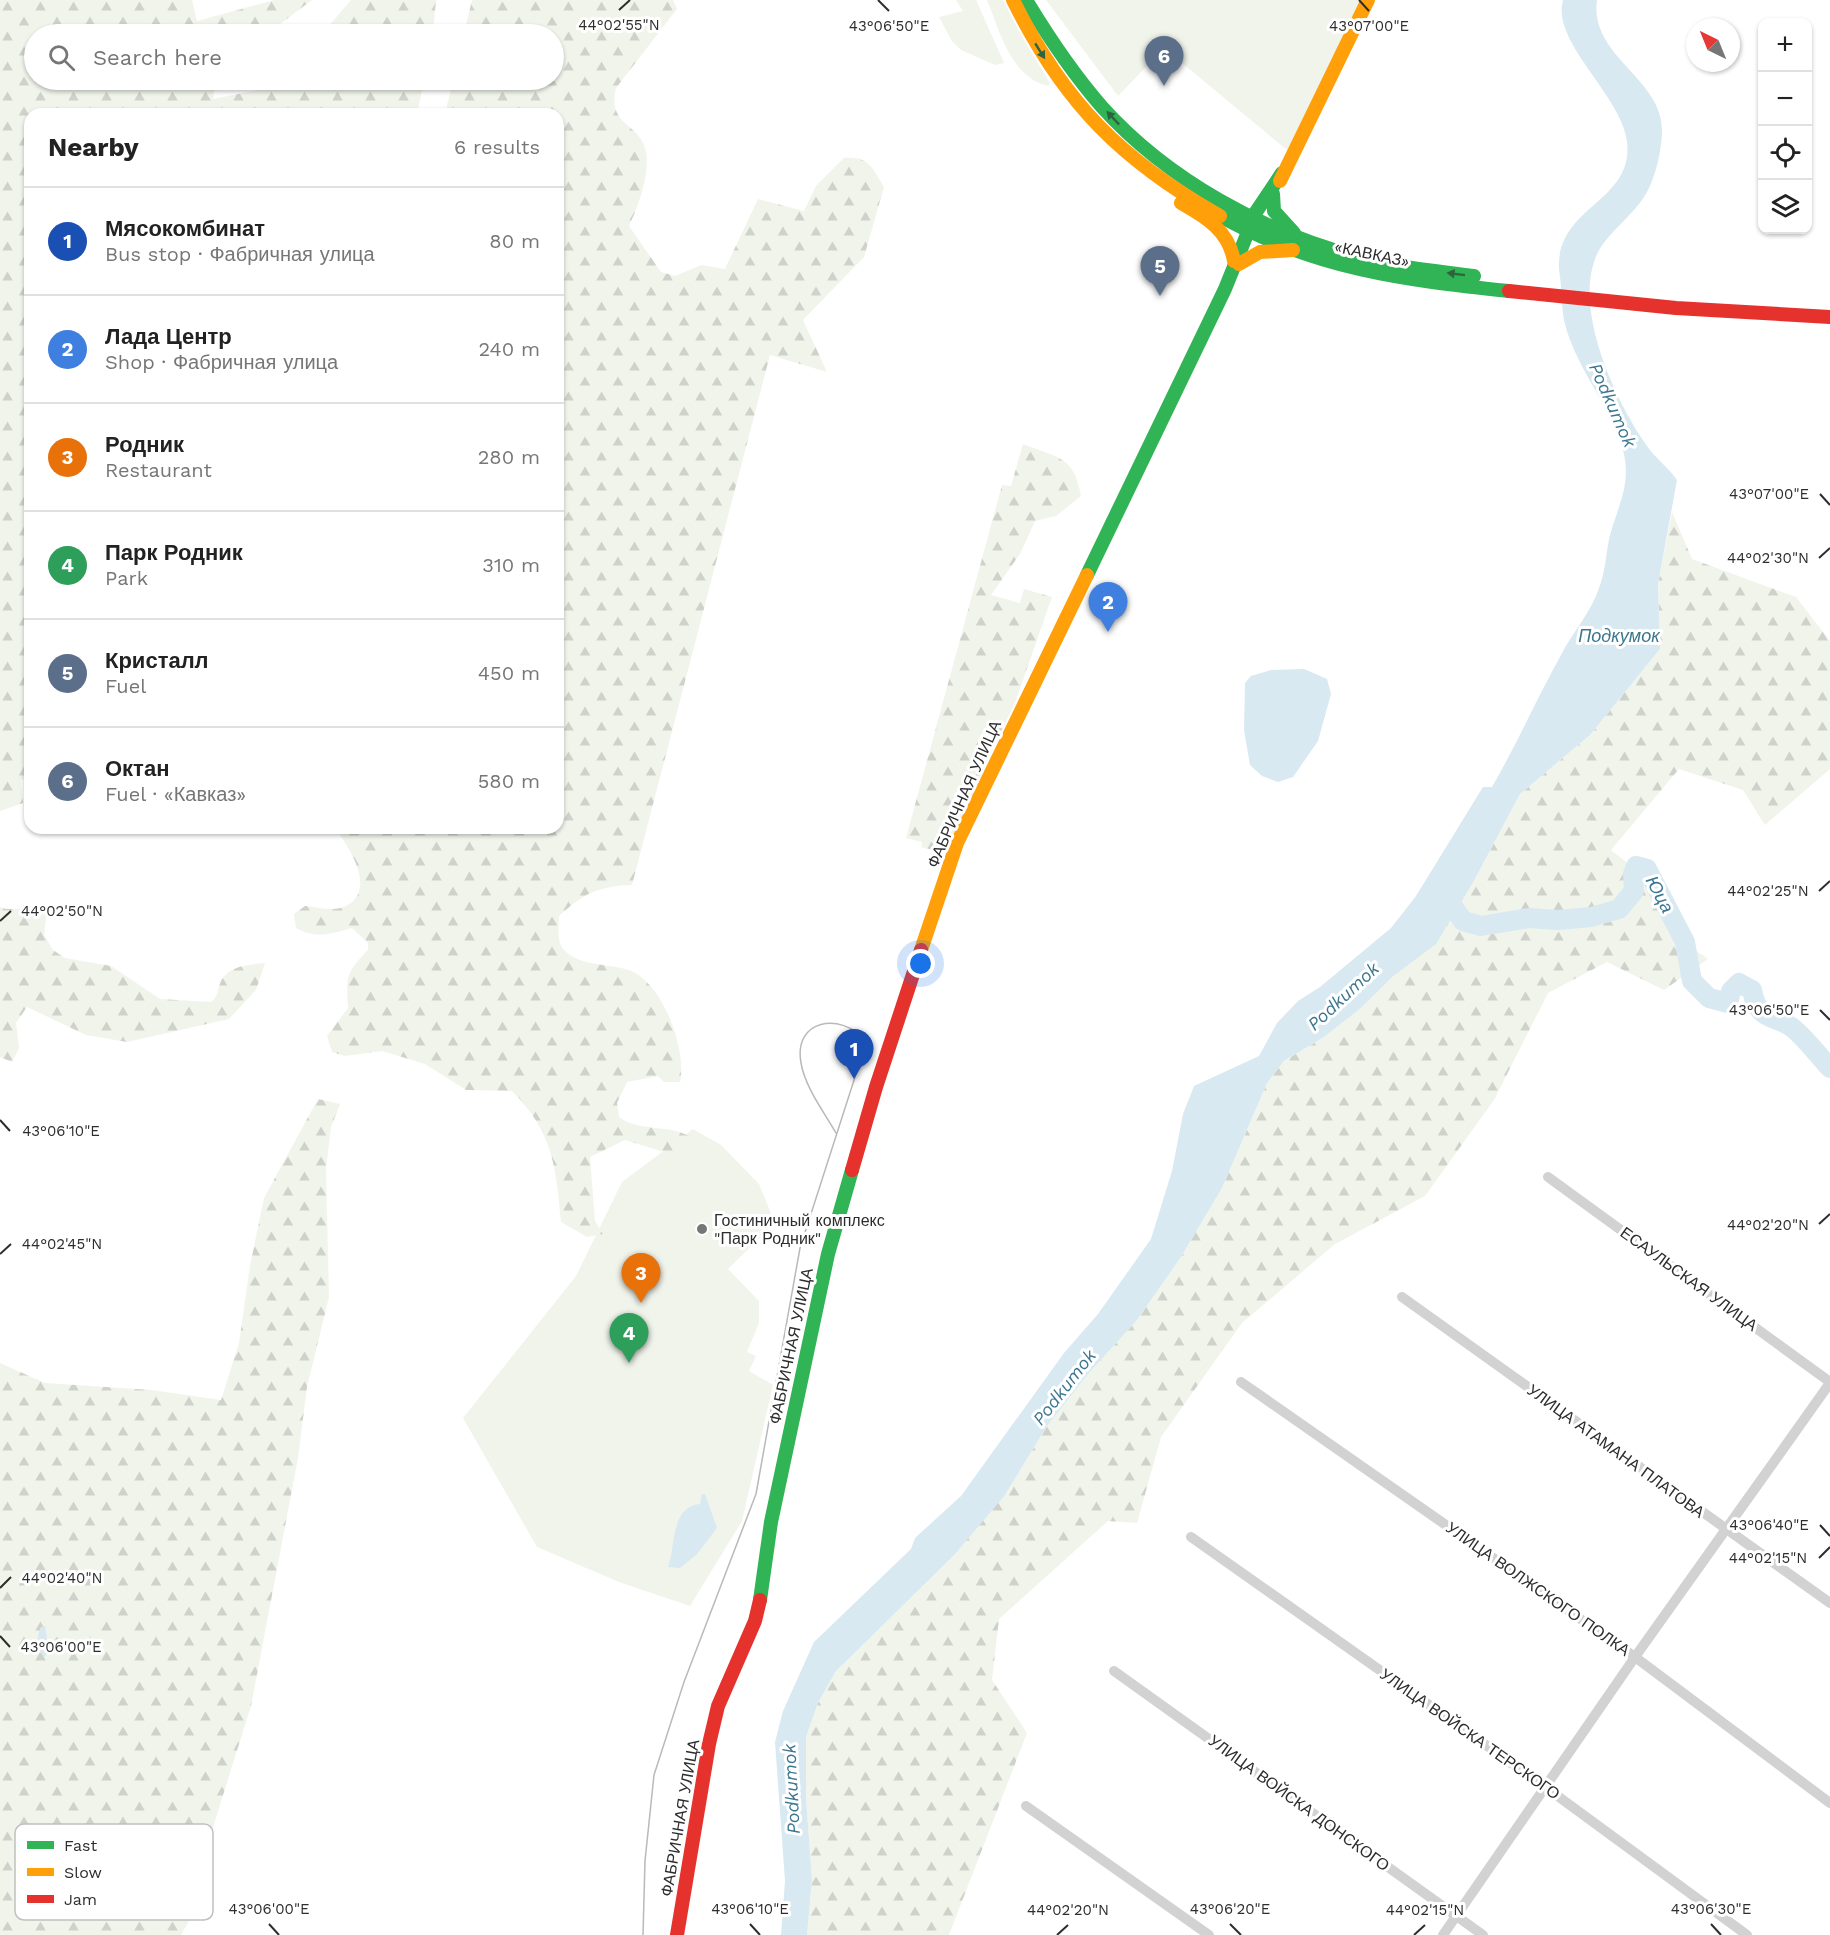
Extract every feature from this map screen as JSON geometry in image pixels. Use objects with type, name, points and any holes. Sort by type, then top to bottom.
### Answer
[{"type":"main road","name":"«КАВКАЗ»","points":[[1013,0],[1054,74],[1104,133],[1131,159],[1176,192],[1251,237],[1371,274],[1830,317]]},
{"type":"main road","name":"«КАВКАЗ»","points":[[1026,0],[1062,58],[1118,124],[1167,167],[1225,204],[1258,215],[1299,237],[1356,257],[1534,289]]},
{"type":"main road","name":"ФАБРИЧНАЯ УЛИЦА","points":[[677,1935],[708,1744],[718,1706],[754,1621],[762,1591],[771,1522],[828,1254],[895,1028],[957,843],[1251,237],[1258,215],[1282,173],[1368,0]]},
{"type":"main road","points":[[1104,133],[1116,138],[1161,174],[1210,206],[1235,218],[1258,215]]},
{"type":"main road","points":[[1104,133],[1110,145],[1136,170],[1224,233],[1234,251],[1237,263],[1260,252],[1293,250]]},
{"type":"main road","points":[[1225,204],[1249,206],[1271,193],[1274,211],[1281,221],[1299,237]]},
{"type":"main road","points":[[1251,237],[1267,232],[1316,251],[1359,264],[1394,270],[1405,267]]},
{"type":"main road","name":"«КАВКАЗ»","points":[[1619,298],[1830,307]]},
{"type":"street","name":"ЕСАУЛЬСКАЯ УЛИЦА","points":[[1548,1177],[1830,1382]]},
{"type":"street","name":"УЛИЦА АТАМАНА ПЛАТОВА","points":[[1402,1297],[1830,1603]]},
{"type":"street","name":"УЛИЦА ВОЛЖСКОГО ПОЛКА","points":[[1241,1382],[1635,1657],[1830,1803]]},
{"type":"street","points":[[1443,1935],[1544,1786],[1830,1382]]},
{"type":"street","name":"УЛИЦА ВОЙСКА ТЕРСКОГО","points":[[1191,1537],[1544,1786],[1747,1935]]},
{"type":"street","name":"УЛИЦА ВОЙСКА ДОНСКОГО","points":[[1114,1671],[1483,1935]]},
{"type":"street","points":[[1026,1806],[1209,1935]]},
{"type":"green space","points":[[0,0],[192,0],[197,21],[274,0],[312,0],[280,24],[24,24],[24,90],[214,90],[213,99],[259,90],[422,90],[418,108],[24,108],[24,779],[21,780],[23,803],[0,811]]},
{"type":"green space","points":[[351,0],[436,0],[434,24],[331,24]]},
{"type":"green space","points":[[472,0],[673,0],[677,9],[616,88],[614,100],[619,117],[641,140],[647,157],[643,188],[629,226],[661,272],[675,276],[701,265],[725,269],[758,199],[804,211],[816,186],[844,158],[859,159],[869,164],[884,187],[864,257],[803,320],[827,372],[770,355],[632,885],[600,889],[576,902],[559,916],[559,939],[565,951],[579,960],[631,971],[643,978],[662,1003],[676,1036],[680,1053],[680,1082],[664,1082],[658,1076],[627,1082],[617,1103],[619,1117],[635,1125],[680,1132],[689,1136],[692,1143],[686,1155],[677,1156],[625,1140],[590,1157],[595,1221],[603,1234],[587,1237],[561,1222],[557,1184],[550,1151],[536,1121],[512,1091],[466,1090],[425,1064],[382,1051],[345,1056],[332,1052],[327,1036],[348,1008],[349,976],[355,964],[368,950],[368,943],[352,928],[317,934],[296,928],[294,914],[305,906],[342,908],[355,899],[360,889],[360,879],[353,856],[339,834],[564,834],[564,108],[446,108],[451,90],[564,90],[564,24],[466,24]]},
{"type":"green space","points":[[956,0],[976,0],[1004,63],[995,65],[961,50],[952,41],[939,17],[963,11]]},
{"type":"green space","points":[[987,0],[1003,0],[1050,83],[1048,86],[1035,81],[1015,63]]},
{"type":"green space","points":[[1046,0],[1361,0],[1287,150],[1164,48],[1118,96]]},
{"type":"green space","points":[[1023,444],[1054,456],[1069,465],[1078,483],[1081,496],[1056,516],[1035,521],[1020,554],[991,595],[1020,603],[1024,589],[1052,597],[1016,700],[945,853],[921,847],[922,842],[906,838],[1002,485],[1011,486]]},
{"type":"green space","points":[[1672,512],[1692,559],[1796,597],[1830,641],[1830,769],[1765,825],[1743,790],[1679,769],[1611,850],[1643,875],[1653,892],[1669,932],[1708,959],[1664,990],[1607,962],[1548,993],[1494,1100],[1425,1196],[1335,1244],[1242,1323],[1161,1437],[1137,1523],[1108,1521],[999,1619],[992,1680],[1027,1733],[949,1935],[807,1935],[812,1880],[806,1797],[806,1737],[818,1703],[836,1671],[1005,1495],[1047,1426],[1088,1374],[1137,1320],[1181,1257],[1222,1188],[1267,1083],[1284,1061],[1324,1037],[1361,1008],[1455,910],[1475,879],[1520,794],[1590,735],[1660,649],[1658,584]]},
{"type":"green space","points":[[0,907],[6,909],[47,908],[44,935],[53,950],[65,958],[111,966],[160,999],[211,1002],[217,995],[221,981],[229,972],[240,967],[265,963],[256,990],[229,1019],[127,1042],[86,1035],[27,1007],[16,1023],[19,1048],[12,1062],[0,1057]]},
{"type":"green space","points":[[318,1099],[340,1104],[331,1127],[326,1169],[329,1297],[307,1387],[298,1458],[251,1706],[213,1828],[213,1824],[15,1824],[15,1920],[189,1921],[181,1935],[0,1935],[0,1363],[45,1383],[151,1390],[221,1400],[239,1343],[250,1266],[264,1198]]},
{"type":"green space","points":[[693,1129],[721,1145],[759,1184],[775,1223],[728,1269],[759,1301],[759,1323],[747,1352],[756,1356],[749,1371],[773,1385],[742,1521],[690,1606],[619,1582],[537,1547],[463,1418],[576,1276],[622,1182]]},
{"type":"water","name":"Подкумок","points":[[1563,0],[1597,0],[1597,20],[1604,37],[1651,96],[1659,112],[1662,130],[1658,162],[1650,185],[1638,206],[1603,244],[1593,266],[1590,291],[1592,319],[1609,376],[1634,426],[1647,446],[1677,480],[1658,584],[1660,649],[1590,735],[1520,794],[1475,879],[1436,944],[1392,977],[1361,1008],[1324,1037],[1284,1061],[1267,1083],[1222,1188],[1181,1257],[1137,1320],[1088,1374],[1047,1426],[1005,1495],[955,1554],[836,1671],[818,1703],[806,1737],[806,1797],[812,1880],[807,1935],[781,1935],[785,1881],[775,1742],[783,1711],[814,1642],[911,1549],[915,1538],[961,1496],[1064,1353],[1098,1314],[1151,1239],[1172,1171],[1183,1114],[1194,1086],[1259,1056],[1277,1023],[1298,1001],[1320,987],[1391,928],[1416,896],[1483,787],[1492,787],[1561,655],[1596,597],[1603,576],[1609,539],[1623,492],[1625,457],[1615,427],[1582,367],[1569,336],[1563,316],[1559,261],[1563,242],[1572,227],[1620,177],[1626,161],[1627,141],[1622,123],[1613,105],[1576,51],[1567,33],[1562,16]]},
{"type":"water","points":[[1304,669],[1327,679],[1331,694],[1318,741],[1293,777],[1278,782],[1262,776],[1250,765],[1244,730],[1245,683],[1251,676],[1271,670]]},
{"type":"water","points":[[702,1494],[705,1494],[717,1528],[697,1554],[680,1568],[668,1567],[679,1520],[683,1512],[700,1504]]},
{"type":"water","points":[[45,1626],[49,1650],[45,1657],[36,1649],[41,1627]]},
{"type":"waterway","name":"Юца","points":[[1441,889],[1463,921],[1481,926],[1529,918],[1558,920],[1591,917],[1619,909],[1634,891],[1633,874],[1636,866],[1647,869],[1685,942],[1692,981],[1709,998],[1728,1003],[1731,991],[1739,983],[1752,990],[1755,1001],[1763,1013],[1788,1024],[1830,1068]]},
{"type":"tram line","points":[[643,1935],[645,1861],[654,1775],[684,1682],[756,1494],[800,1248],[865,1046],[865,1040],[855,1031],[832,1023],[811,1029],[804,1037],[800,1048],[806,1081],[836,1133]]},
{"type":"traffic: fast","points":[[1026,0],[1081,82],[1102,107],[1156,158],[1219,200],[1287,233],[1358,257],[1401,266],[1474,276]]},
{"type":"traffic: fast","points":[[1087,575],[1225,289],[1256,212],[1282,173]]},
{"type":"traffic: fast","points":[[1273,194],[1274,211],[1294,233]]},
{"type":"traffic: fast","points":[[1220,216],[1290,249],[1325,260],[1396,276],[1509,291]]},
{"type":"traffic: fast","points":[[760,1600],[771,1522],[828,1254],[852,1170]]},
{"type":"traffic: slow","points":[[1013,0],[1053,69],[1098,126],[1153,173],[1220,216]]},
{"type":"traffic: slow","points":[[1280,181],[1368,0]]},
{"type":"traffic: slow","points":[[1181,203],[1222,233],[1234,261]]},
{"type":"traffic: slow","points":[[1239,264],[1260,252],[1293,250]]},
{"type":"traffic: slow","points":[[921,950],[957,843],[1087,575]]},
{"type":"traffic: jam","points":[[1509,291],[1676,308],[1830,317]]},
{"type":"traffic: jam","points":[[852,1170],[876,1087],[921,950]]},
{"type":"traffic: jam","points":[[677,1935],[709,1744],[718,1706],[755,1621],[760,1600]]},
{"type":"place","name":"Октан","points":[[1164,86]]},
{"type":"place","name":"Кристалл","points":[[1160,296]]},
{"type":"place","name":"Лада Центр","points":[[1108,632]]},
{"type":"place","name":"Мясокомбинат","points":[[854,1079]]},
{"type":"place","name":"Гостиничный комплекс \"Парк Родник\"","points":[[702,1229]]},
{"type":"place","name":"Родник","points":[[641,1303]]},
{"type":"place","name":"Парк Родник","points":[[629,1363]]},
{"type":"water label","name":"Podkumok","points":[[1613,405]]},
{"type":"water label","name":"Podkumok","points":[[1343,996]]},
{"type":"water label","name":"Podkumok","points":[[1064,1387]]},
{"type":"water label","name":"Podkumok","points":[[791,1789]]}]
